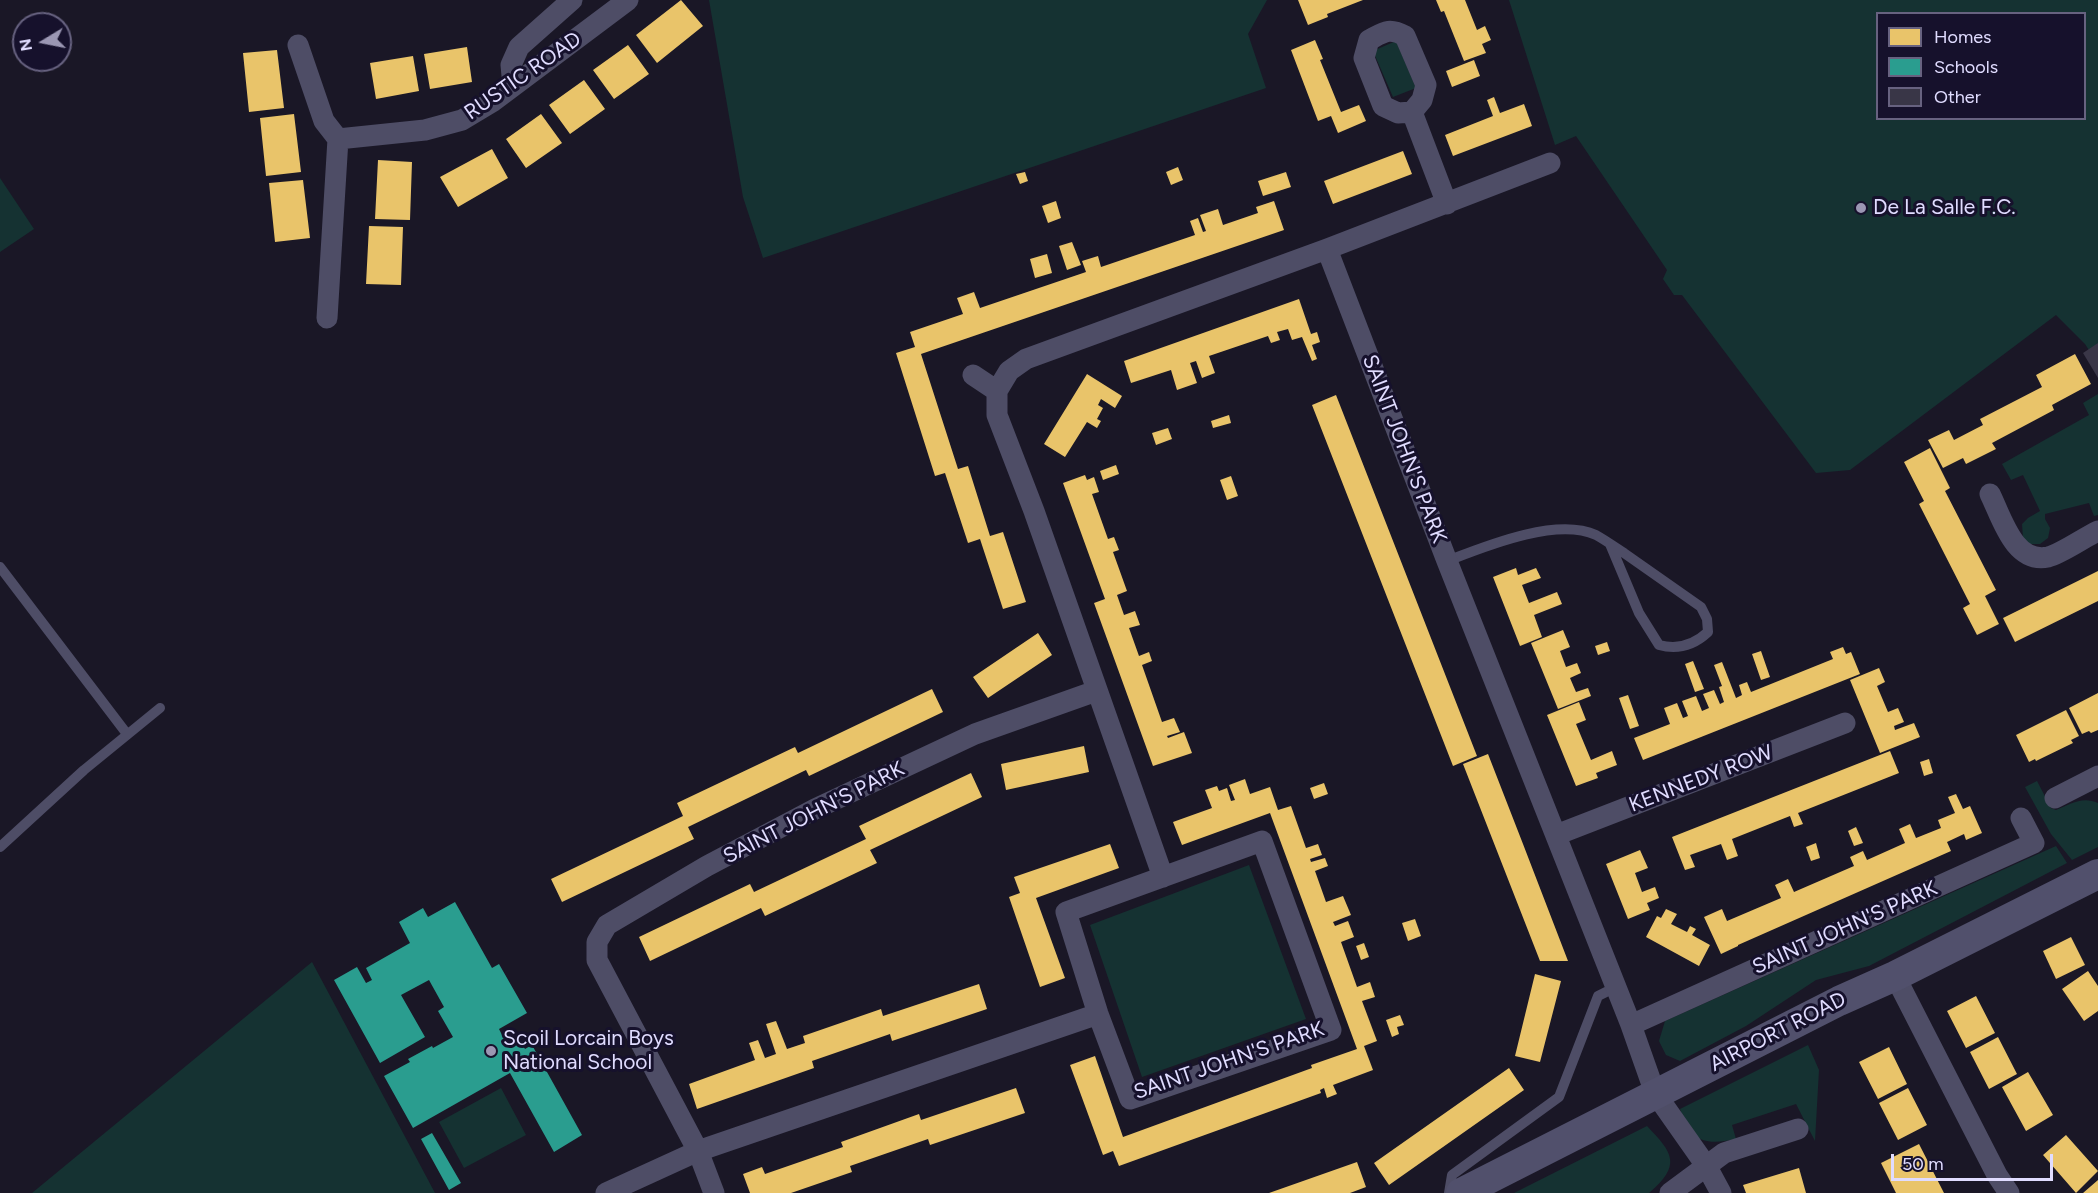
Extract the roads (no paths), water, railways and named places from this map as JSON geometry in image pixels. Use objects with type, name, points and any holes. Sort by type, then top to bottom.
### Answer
[{"type":"main road","name":"AIRPORT ROAD","points":[[1461,1193],[1839,1001],[1895,976],[2098,874]]},
{"type":"street","points":[[513,86],[511,65],[519,47],[572,0]]},
{"type":"street","name":"RUSTIC ROAD","points":[[338,139],[424,130],[462,120],[513,86],[628,0]]},
{"type":"street","points":[[298,45],[324,121],[338,139],[327,318]]},
{"type":"street","points":[[1412,112],[1447,204]]},
{"type":"street","points":[[1163,877],[1034,511],[997,415],[997,391],[1009,371],[1026,359],[1447,204],[1550,163]]},
{"type":"street","name":"SAINT JOHN'S PARK","points":[[1326,249],[1656,1093],[1707,1167],[1721,1193]]},
{"type":"street","points":[[973,375],[997,391]]},
{"type":"street","points":[[1990,494],[2016,546],[2030,557],[2049,557],[2098,531]]},
{"type":"street","name":"SAINT JOHN'S PARK","points":[[698,1150],[597,960],[597,942],[607,925],[707,866],[815,809],[975,734],[1096,691]]},
{"type":"street","name":"KENNEDY ROW","points":[[1556,835],[1845,723]]},
{"type":"street","points":[[2055,798],[2098,777]]},
{"type":"street","name":"SAINT JOHN'S PARK","points":[[1630,1025],[2034,843],[2021,818]]},
{"type":"street","name":"SAINT JOHN'S PARK","points":[[1262,841],[1331,1029],[1130,1100],[1098,1014],[1066,912],[1163,877],[1262,841]]},
{"type":"street","points":[[1895,976],[1997,1175],[2009,1193]]},
{"type":"street","points":[[606,1193],[698,1150],[1098,1014]]},
{"type":"street","points":[[1670,1193],[1724,1153],[1798,1129]]},
{"type":"street","points":[[698,1150],[714,1193]]},
{"type":"lane","points":[[1447,561],[1491,544],[1536,533],[1561,529],[1594,534],[1610,544],[1701,608],[1707,619],[1708,632],[1699,640],[1686,645],[1670,648],[1659,645],[1639,613],[1610,544]]},
{"type":"lane","points":[[0,567],[127,734]]},
{"type":"lane","points":[[0,847],[127,734],[160,708]]},
{"type":"lane","points":[[1449,1193],[1452,1175],[1559,1097],[1598,996],[1616,987]]},
{"type":"place","name":"De La Salle F.C.","points":[[1861,208]]},
{"type":"place","name":"Scoil Lorcain Boys National School","points":[[491,1051]]}]
